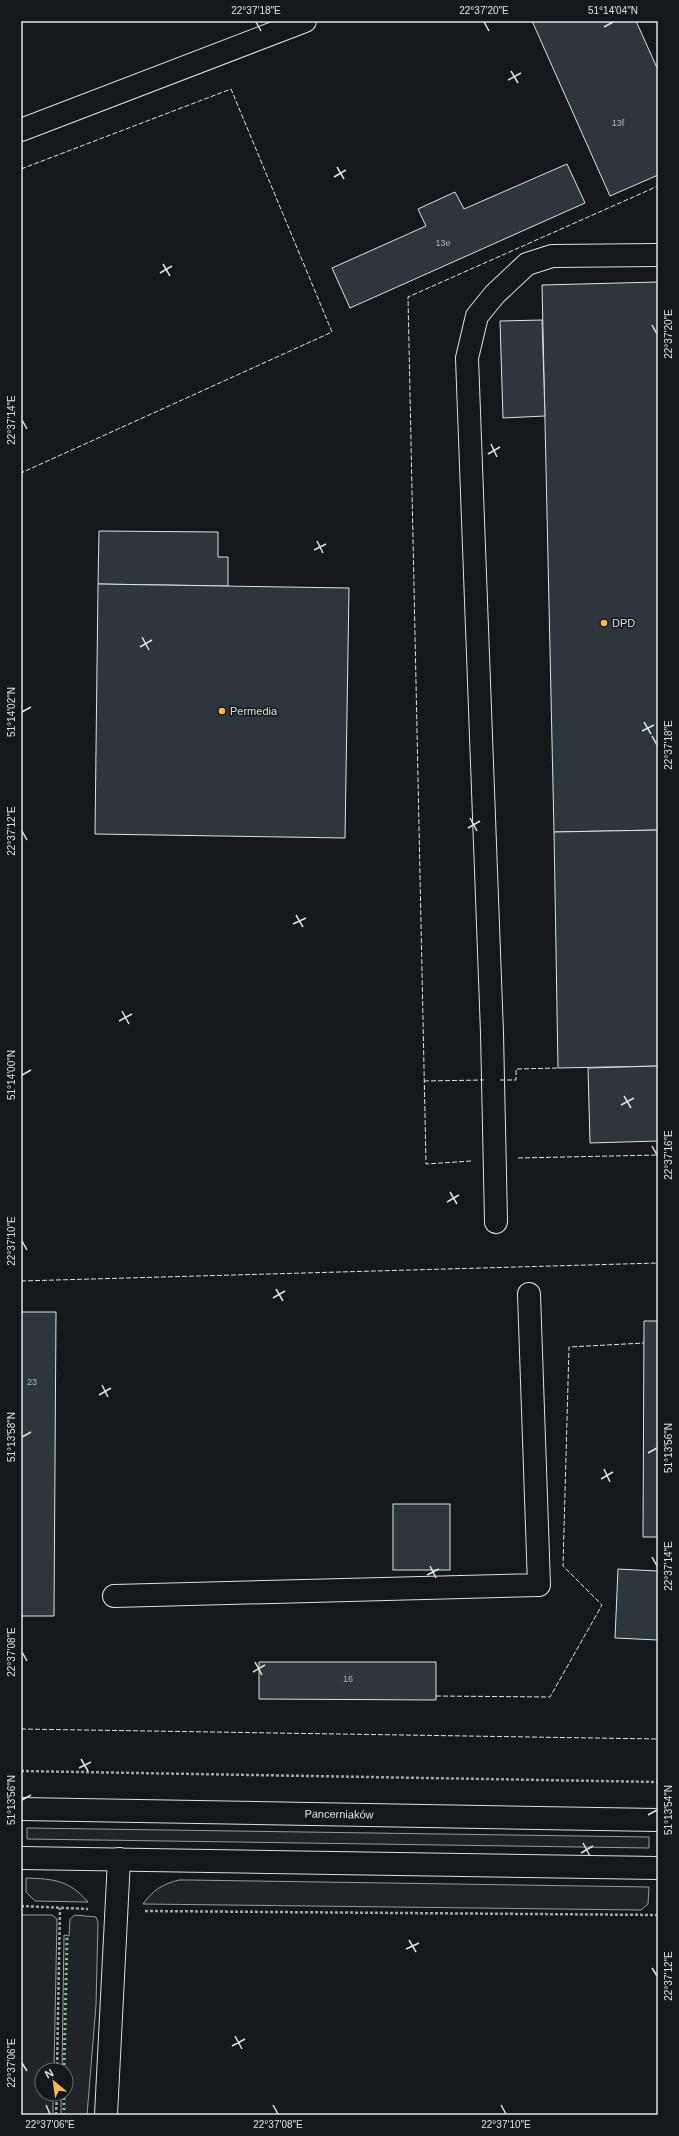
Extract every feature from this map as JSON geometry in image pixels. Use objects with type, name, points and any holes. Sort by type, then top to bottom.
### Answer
[{"type":"street","points":[[21,130],[305,21]]},
{"type":"street","points":[[496,1222],[489,946],[467,358],[477,316],[495,294],[527,264],[552,256],[658,254]]},
{"type":"street","points":[[114,1596],[539,1585],[529,1294]]},
{"type":"street","name":"Pancerniaków","points":[[21,1809],[658,1820]]},
{"type":"street","points":[[21,1858],[658,1868]]},
{"type":"street","points":[[106,2115],[119,1859]]},
{"type":"path","points":[[21,1771],[658,1782]]},
{"type":"path","points":[[21,1906],[117,1910],[658,1915]]},
{"type":"path","points":[[57,2062],[60,1908]]},
{"type":"path","points":[[56,2115],[57,2102]]},
{"type":"shaded area","points":[[27,1828],[649,1837],[649,1848],[27,1839]]},
{"type":"shaded area","points":[[26,1878],[45,1879],[60,1882],[74,1889],[88,1902],[35,1901],[26,1892]]},
{"type":"shaded area","points":[[179,1880],[649,1887],[648,1904],[641,1910],[143,1904],[159,1888],[168,1883]]},
{"type":"shaded area","points":[[21,1915],[52,1915],[57,1919],[54,2062],[34,2062],[34,2102],[53,2102],[53,2115],[21,2115]]},
{"type":"shaded area","points":[[75,1915],[96,1917],[98,1922],[96,2005],[87,2115],[61,2115],[61,2102],[74,2102],[74,2062],[62,2062],[64,1935],[69,1936],[70,1919]]},
{"type":"building","points":[[532,21],[636,21],[658,70],[658,175],[610,196]]},
{"type":"building","points":[[567,164],[585,203],[350,308],[332,268],[426,226],[418,209],[455,192],[464,209]]},
{"type":"building","name":"DPD","points":[[658,282],[658,830],[554,832],[542,285]]},
{"type":"building","points":[[542,320],[545,416],[503,418],[500,321]]},
{"type":"building","points":[[99,531],[218,532],[218,557],[228,557],[228,586],[98,584]]},
{"type":"building","name":"Permedia","points":[[98,584],[349,588],[345,838],[95,834]]},
{"type":"building","points":[[658,830],[658,1066],[558,1068],[554,832]]},
{"type":"building","points":[[658,1066],[658,1141],[590,1143],[588,1068]]},
{"type":"building","points":[[21,1312],[56,1312],[54,1616],[21,1616]]},
{"type":"building","points":[[644,1321],[658,1321],[658,1537],[643,1537]]},
{"type":"building","points":[[393,1504],[450,1504],[450,1570],[393,1570]]},
{"type":"building","points":[[618,1569],[658,1571],[658,1640],[615,1638]]},
{"type":"building","points":[[259,1662],[436,1662],[436,1700],[259,1699]]},
{"type":"hedge","points":[[64,2062],[67,1938]]},
{"type":"hedge","points":[[64,2102],[64,2115]]},
{"type":"fence","points":[[21,169],[231,89],[332,332],[21,473]]},
{"type":"fence","points":[[471,1161],[426,1164],[408,297],[658,186]]},
{"type":"fence","points":[[500,1080],[516,1080],[516,1069],[558,1068]]},
{"type":"fence","points":[[424,1081],[484,1080]]},
{"type":"fence","points":[[518,1158],[658,1155]]},
{"type":"fence","points":[[21,1281],[658,1263]]},
{"type":"fence","points":[[436,1696],[550,1697],[602,1605],[563,1566],[569,1347],[644,1343]]},
{"type":"fence","points":[[21,1729],[658,1739]]},
{"type":"place","name":"DPD","points":[[604,623]]},
{"type":"place","name":"Permedia","points":[[222,711]]}]
